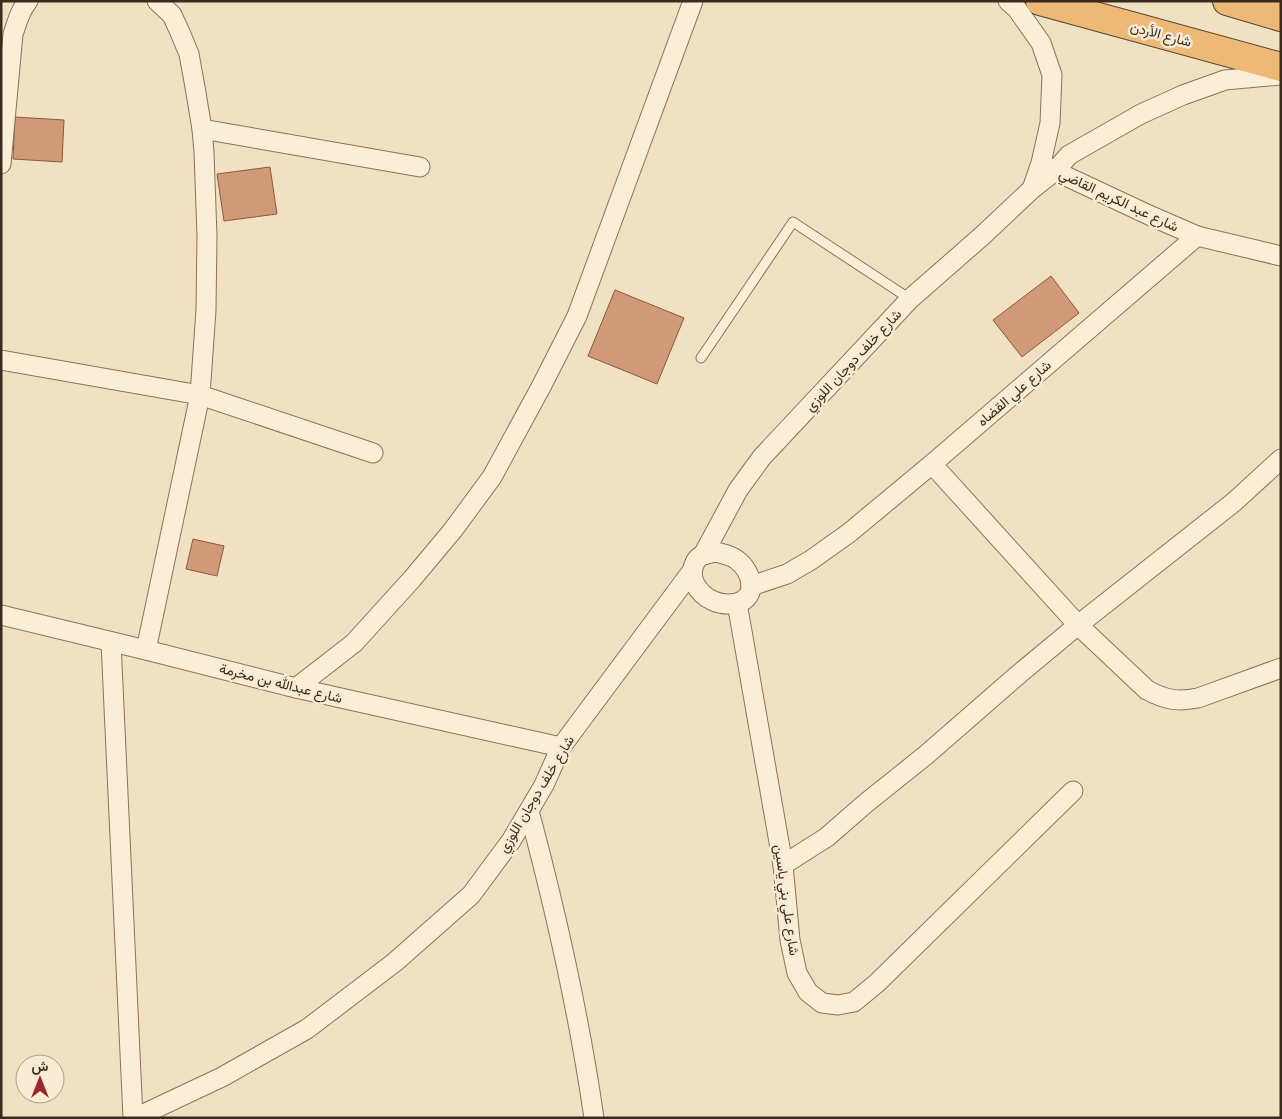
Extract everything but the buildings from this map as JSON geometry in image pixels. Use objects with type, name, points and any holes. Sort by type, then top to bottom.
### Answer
[{"type":"highway","name":"شارع الأردن","points":[[1040,1],[1281,66]]},
{"type":"highway","points":[[1227,1],[1281,17]]},
{"type":"street","points":[[1,164],[13,34],[24,5],[28,1]]},
{"type":"street","points":[[146,650],[200,395],[206,319],[202,129],[189,54],[173,8],[157,1]]},
{"type":"street","points":[[296,688],[354,643],[447,537],[492,477],[542,385],[576,316],[693,1]]},
{"type":"street","points":[[1008,1],[1017,9],[1041,43],[1052,75],[1048,167]]},
{"type":"street","name":"شارع خلف دوجان اللوزي","points":[[703,555],[738,490],[762,457],[910,299],[1032,189],[1048,167],[1109,131],[1183,95],[1225,80],[1281,75]]},
{"type":"street","points":[[202,129],[420,167]]},
{"type":"street","name":"شارع عبد الكريم القاضي","points":[[1048,167],[1198,236]]},
{"type":"street","points":[[1198,236],[1281,256]]},
{"type":"street","name":"شارع علي القضاه","points":[[751,586],[788,574],[849,533],[1198,236]]},
{"type":"street","points":[[1,360],[200,395],[373,453]]},
{"type":"street","points":[[783,865],[827,837],[866,803],[926,756],[1078,624],[1234,502],[1281,459]]},
{"type":"street","points":[[932,464],[1078,624],[1147,690],[1172,700],[1198,698],[1281,668]]},
{"type":"street","points":[[716,552],[733,557],[738,561],[750,577],[751,591],[747,598],[737,603],[720,603],[707,598],[698,590],[692,578],[692,571],[696,561],[703,555],[716,552]]},
{"type":"street","name":"شارع خلف دوجان اللوزي","points":[[134,1118],[222,1077],[307,1029],[396,962],[471,895],[511,840],[529,811],[544,786],[562,747],[692,571]]},
{"type":"street","name":"شارع علي بني ياسين","points":[[737,603],[783,865],[790,940],[797,973],[808,992],[822,1003],[838,1005],[854,1002],[877,983],[1074,791]]},
{"type":"street","name":"شارع عبدالله بن مخرمة","points":[[1,615],[296,688],[562,747]]},
{"type":"street","points":[[111,642],[134,1118]]},
{"type":"street","points":[[529,811],[562,944],[585,1059],[594,1118]]},
{"type":"lane","points":[[701,358],[793,222],[910,299]]}]
